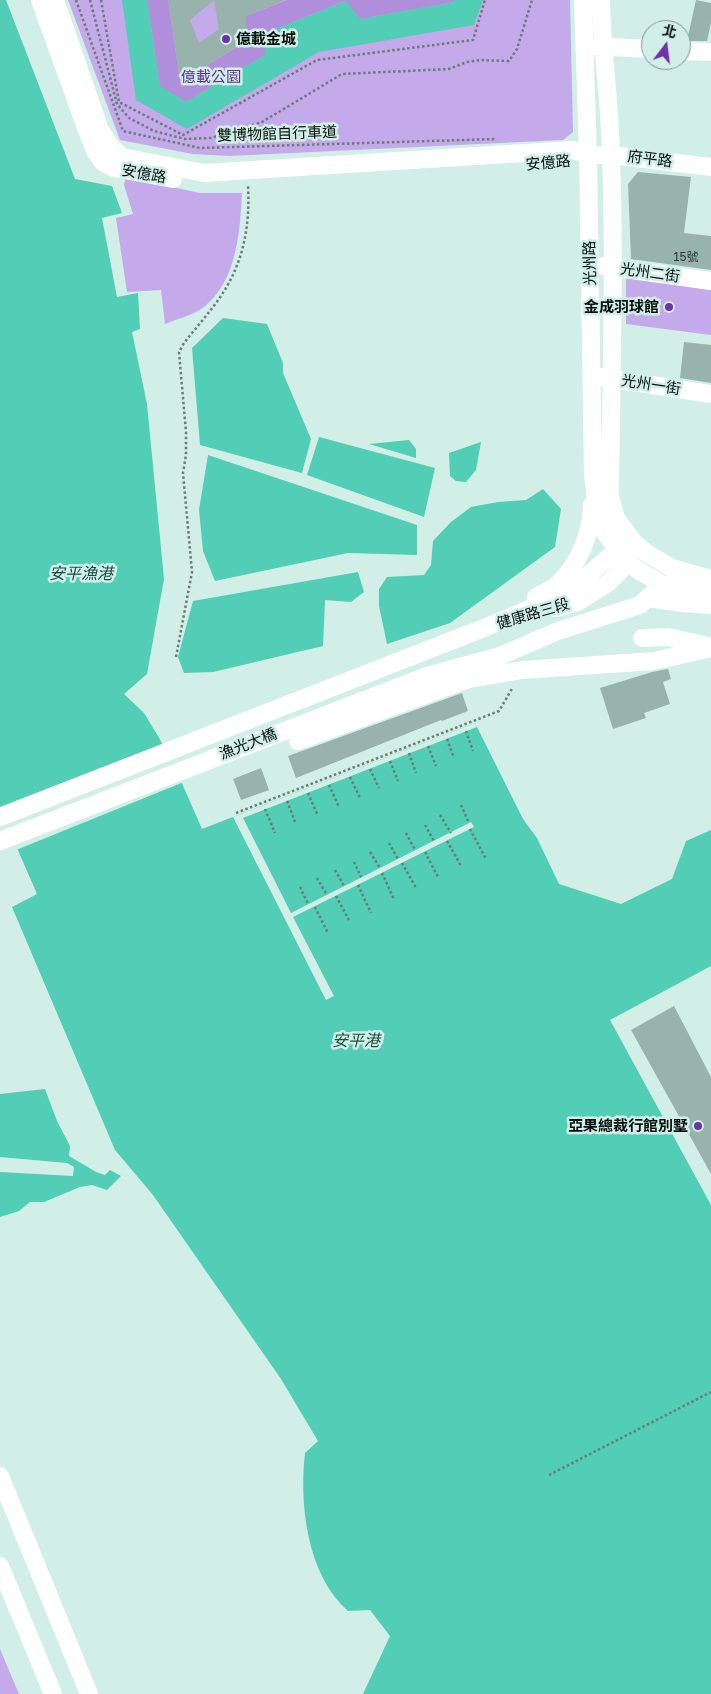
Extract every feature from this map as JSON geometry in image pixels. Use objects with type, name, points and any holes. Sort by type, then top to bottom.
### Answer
[{"type":"street","name":"安億路","points":[[40,0],[95,151],[103,162],[114,168],[192,182],[248,181],[575,162],[588,155]]},
{"type":"street","name":"安億路","points":[[55,0],[100,130],[111,147],[122,157],[204,173],[573,150],[588,155]]},
{"type":"street","name":"光州路","points":[[584,0],[593,474],[597,510],[602,529],[617,550]]},
{"type":"street","name":"光州路","points":[[601,0],[602,46],[611,155],[610,497],[616,518],[635,544]]},
{"type":"street","points":[[584,46],[641,48]]},
{"type":"street","points":[[691,51],[711,52]]},
{"type":"street","name":"府平路","points":[[588,155],[611,155],[711,167]]},
{"type":"street","name":"光州二街","points":[[590,265],[711,281]]},
{"type":"street","name":"光州一街","points":[[591,377],[611,378],[711,394]]},
{"type":"street","points":[[484,628],[555,586],[574,566],[586,540],[592,508],[593,474]]},
{"type":"street","points":[[635,544],[672,568],[711,579]]},
{"type":"street","name":"健康路三段","points":[[364,675],[568,593],[617,550],[635,544]]},
{"type":"street","name":"健康路三段","points":[[484,628],[578,602],[608,583],[628,563],[635,544]]},
{"type":"street","points":[[617,550],[628,563],[662,584],[711,595]]},
{"type":"street","name":"漁光大橋","points":[[0,841],[427,676],[500,656],[558,631],[640,605],[662,584]]},
{"type":"street","points":[[648,598],[682,604],[711,605]]},
{"type":"street","points":[[642,638],[668,637],[711,647]]},
{"type":"street","points":[[298,741],[469,679],[522,670],[654,661],[711,647]]},
{"type":"street","name":"漁光大橋","points":[[0,817],[364,675]]},
{"type":"street","points":[[0,1476],[89,1694]]},
{"type":"street","points":[[0,1566],[52,1694]]},
{"type":"path","name":"雙博物館自行車道","points":[[76,0],[123,131],[200,148],[504,138]]},
{"type":"path","points":[[90,0],[117,104],[129,118],[154,131],[186,139],[211,138],[262,122],[342,74],[449,69],[467,62],[481,60],[509,61],[517,49],[532,0]]},
{"type":"path","points":[[101,0],[120,102],[183,135],[317,60],[473,40],[485,0]]},
{"type":"path","points":[[176,657],[192,572],[183,473],[186,455],[186,432],[179,352],[227,287],[238,263],[246,240],[249,210],[248,181]]},
{"type":"path","points":[[236,812],[499,712],[522,670]]},
{"type":"path","points":[[466,731],[473,750]]},
{"type":"path","points":[[447,739],[454,758]]},
{"type":"path","points":[[428,746],[436,766]]},
{"type":"path","points":[[409,753],[416,773]]},
{"type":"path","points":[[390,761],[398,781]]},
{"type":"path","points":[[370,769],[379,788]]},
{"type":"path","points":[[350,776],[360,798]]},
{"type":"path","points":[[329,784],[339,807]]},
{"type":"path","points":[[308,792],[318,816]]},
{"type":"path","points":[[287,801],[296,824]]},
{"type":"path","points":[[461,805],[469,823]]},
{"type":"path","points":[[265,809],[275,833]]},
{"type":"path","points":[[440,815],[450,833]]},
{"type":"path","points":[[425,825],[434,841]]},
{"type":"path","points":[[470,829],[486,859]]},
{"type":"path","points":[[406,833],[415,850]]},
{"type":"path","points":[[447,840],[461,866]]},
{"type":"path","points":[[390,843],[398,859]]},
{"type":"path","points":[[370,852],[380,868]]},
{"type":"path","points":[[425,852],[438,877]]},
{"type":"path","points":[[354,862],[361,877]]},
{"type":"path","points":[[402,863],[416,888]]},
{"type":"path","points":[[335,870],[344,886]]},
{"type":"path","points":[[382,873],[394,899]]},
{"type":"path","points":[[317,878],[327,895]]},
{"type":"path","points":[[358,885],[371,913]]},
{"type":"path","points":[[300,887],[308,904]]},
{"type":"path","points":[[336,896],[350,922]]},
{"type":"path","points":[[315,906],[328,933]]},
{"type":"path","points":[[549,1475],[711,1392]]},
{"type":"green space","name":"億載公園","points":[[68,0],[570,0],[573,132],[563,140],[229,156],[193,154],[120,140]]},
{"type":"green space","points":[[147,0],[168,0],[179,74],[186,78],[246,42],[246,16],[287,0],[455,0],[454,2],[360,19],[345,1],[266,33],[265,55],[186,102],[160,87]]},
{"type":"green space","points":[[126,177],[200,193],[242,193],[238,239],[230,270],[224,284],[215,296],[200,310],[165,324],[161,290],[127,292],[116,218],[133,214],[124,185]]},
{"type":"green space","name":"金成羽球館","points":[[626,277],[711,290],[711,335],[626,324]]},
{"type":"green space","points":[[0,1649],[19,1694],[0,1694]]},
{"type":"water","name":"安平港","points":[[0,0],[6,0],[75,179],[112,186],[122,213],[102,218],[117,297],[138,293],[140,329],[132,332],[147,404],[164,579],[147,674],[124,694],[144,713],[158,736],[174,765],[202,829],[475,723],[523,819],[537,838],[559,884],[621,904],[672,879],[686,841],[711,830],[711,966],[610,1020],[711,1205],[711,1694],[363,1694],[390,1636],[370,1610],[348,1611],[334,1596],[323,1578],[315,1559],[305,1516],[303,1473],[305,1453],[318,1441],[281,1379],[153,1195],[115,1150],[12,907],[37,894],[0,809]]},
{"type":"water","points":[[122,0],[147,0],[160,86],[186,102],[265,55],[266,33],[346,1],[360,19],[454,2],[455,0],[483,0],[474,25],[319,52],[187,129],[136,100]]},
{"type":"water","points":[[223,318],[267,324],[283,363],[283,373],[311,439],[302,473],[200,445],[192,348]]},
{"type":"water","points":[[319,437],[435,468],[424,517],[307,475]]},
{"type":"water","points":[[409,440],[416,449],[416,458],[369,444]]},
{"type":"water","points":[[481,442],[476,470],[466,482],[456,481],[450,476],[449,453]]},
{"type":"water","points":[[208,455],[417,525],[417,555],[348,553],[215,581],[203,551],[199,510]]},
{"type":"water","points":[[543,489],[561,509],[555,547],[450,623],[387,644],[379,606],[379,589],[387,577],[424,575],[431,565],[433,541],[451,522],[471,507],[498,502],[526,500]]},
{"type":"water","points":[[358,572],[364,592],[351,602],[325,600],[323,646],[213,672],[184,673],[178,657],[193,601]]},
{"type":"water","points":[[45,1089],[57,1121],[70,1146],[69,1156],[96,1172],[105,1175],[110,1170],[121,1176],[107,1190],[92,1185],[80,1187],[44,1202],[30,1202],[19,1211],[0,1217],[0,1172],[73,1176],[74,1167],[67,1163],[0,1157],[0,1094]]},
{"type":"pier","points":[[475,723],[477,727],[243,818],[291,913],[471,822],[474,827],[293,917],[334,996],[326,1000],[233,817]]},
{"type":"pier","points":[[165,743],[184,782],[16,850],[0,814],[0,807]]},
{"type":"building","name":"億載金城","points":[[168,0],[214,0],[285,0],[246,16],[246,42],[186,78],[179,74]],"holes":[[[214,0],[219,29],[199,43],[190,20]]]},
{"type":"building","points":[[696,0],[711,3],[711,23],[707,41],[691,41],[691,23]]},
{"type":"building","points":[[638,172],[691,177],[684,233],[711,236],[711,270],[631,259],[628,184]]},
{"type":"building","points":[[684,342],[711,345],[711,383],[680,378]]},
{"type":"building","points":[[668,669],[671,679],[663,682],[670,704],[644,713],[646,718],[613,729],[600,688]]},
{"type":"building","points":[[462,693],[468,711],[296,778],[288,756]]},
{"type":"building","points":[[261,768],[269,790],[241,800],[233,779]]},
{"type":"building","name":"亞果總裁行館別墅","points":[[674,1006],[711,1077],[711,1174],[631,1030]]},
{"type":"place","name":"億載金城","points":[[226,39]]},
{"type":"place","name":"金成羽球館","points":[[669,307]]},
{"type":"place","name":"亞果總裁行館別墅","points":[[698,1126]]},
{"type":"water label","name":"安平漁港","points":[[81,574]]}]
